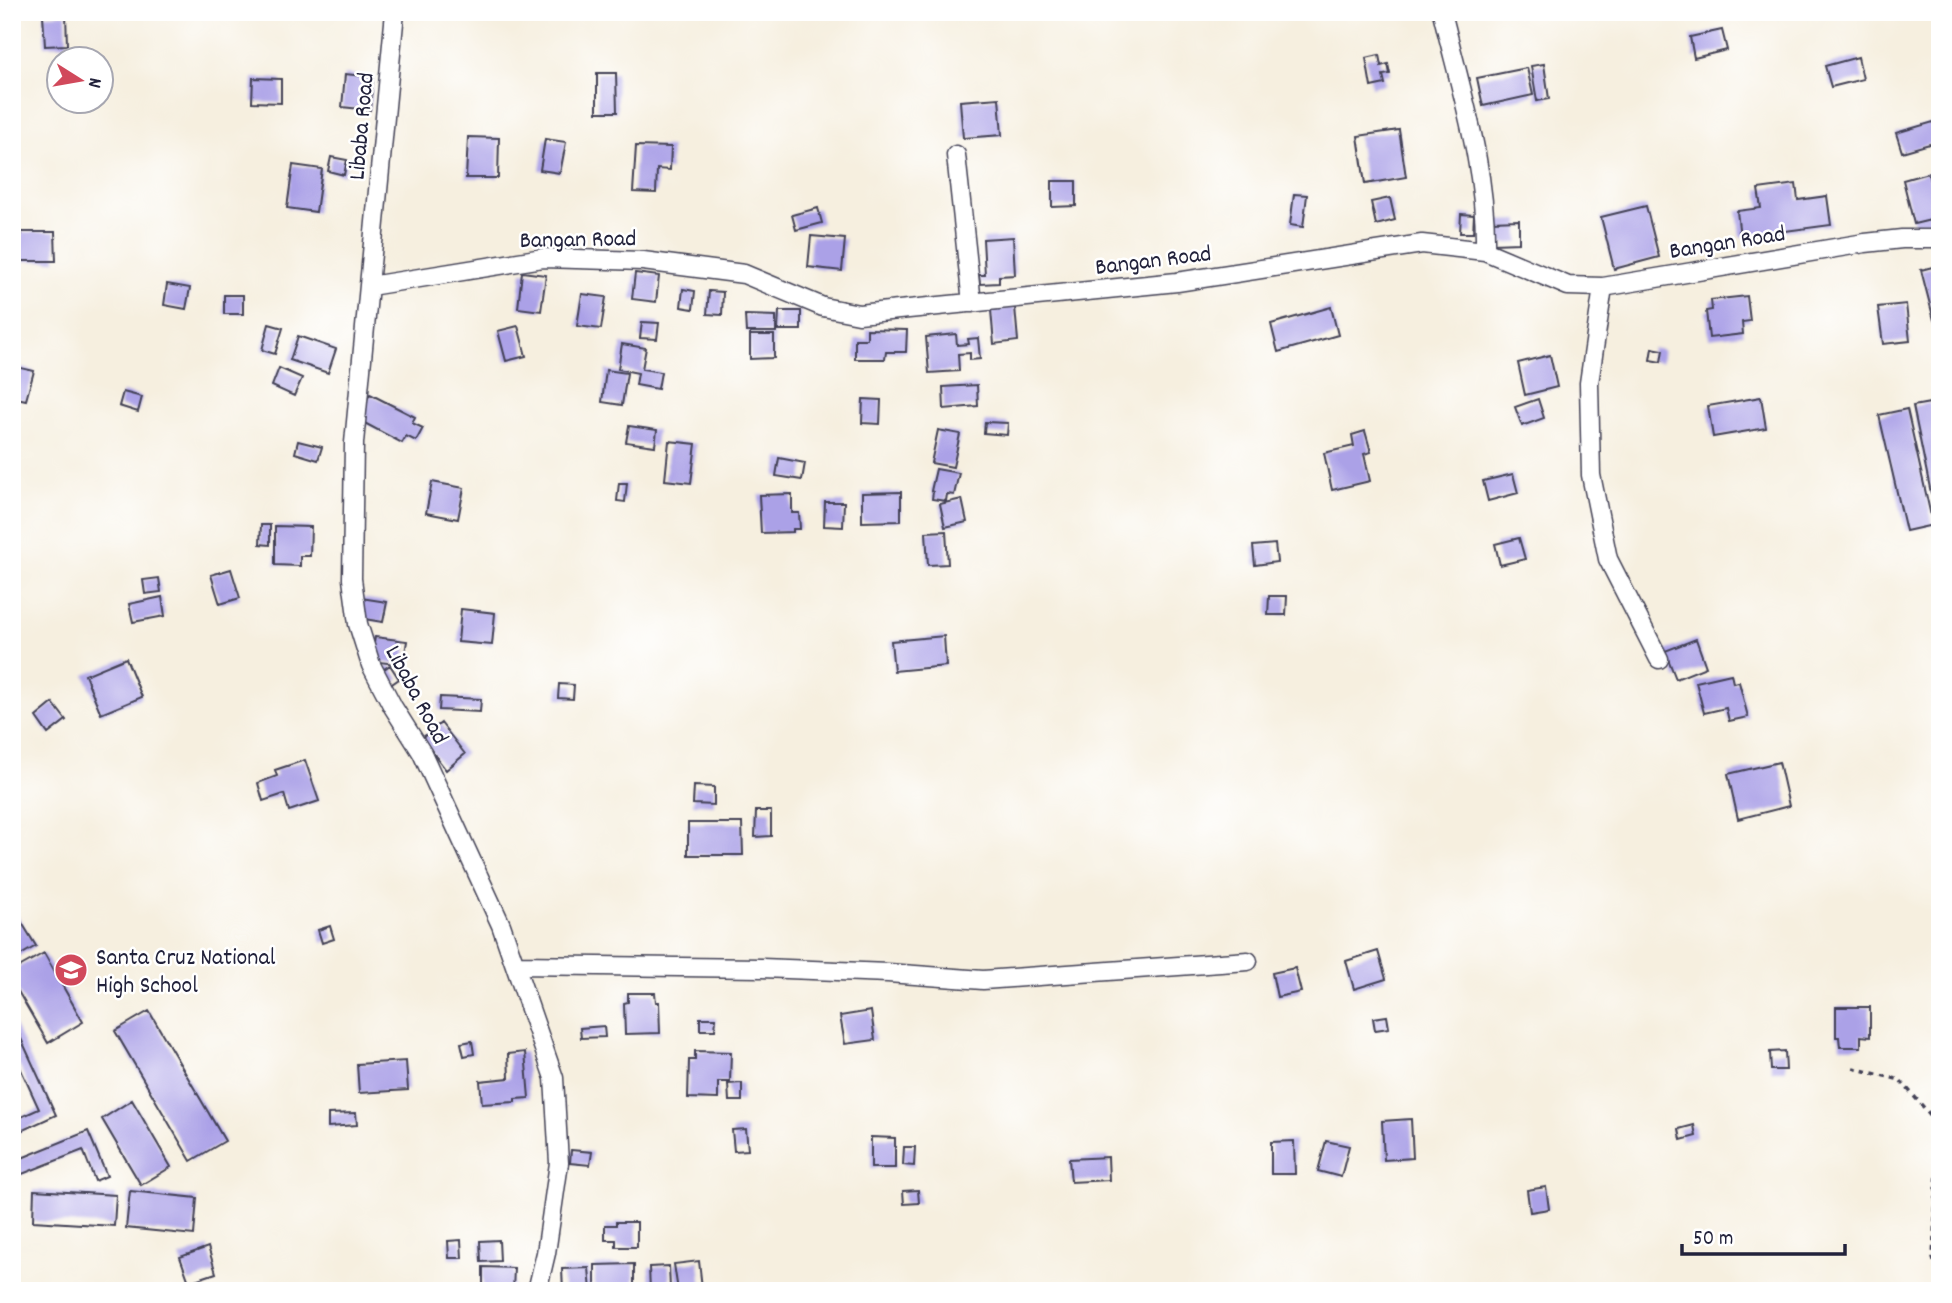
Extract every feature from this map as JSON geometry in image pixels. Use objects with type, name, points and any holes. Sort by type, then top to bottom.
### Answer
[{"type":"street","name":"Libaba Road","points":[[395,12],[355,443],[352,579],[358,624],[372,664],[393,707],[422,753],[501,925],[554,1078],[559,1163],[546,1252],[537,1291]]},
{"type":"street","points":[[1441,12],[1482,181],[1486,219],[1485,251]]},
{"type":"street","points":[[956,155],[972,303]]},
{"type":"street","name":"Bangan Road","points":[[370,286],[542,258],[643,261],[744,274],[823,307],[859,314],[1177,282],[1422,244],[1485,251],[1568,286],[1603,287],[1865,243],[1940,239]]},
{"type":"street","points":[[1603,287],[1589,383],[1591,475],[1608,559],[1659,659]]},
{"type":"street","points":[[516,965],[762,968],[983,980],[1248,961]]},
{"type":"path","points":[[1853,1069],[1900,1080],[1938,1125],[1933,1258],[1940,1282]]},
{"type":"building","points":[[66,14],[67,45],[45,46],[43,15]]},
{"type":"building","points":[[1722,30],[1727,50],[1694,58],[1690,37]]},
{"type":"building","points":[[1379,55],[1381,66],[1388,64],[1390,74],[1383,75],[1385,84],[1371,87],[1366,58]]},
{"type":"building","points":[[1858,57],[1863,79],[1831,87],[1825,66]]},
{"type":"building","points":[[1544,64],[1549,99],[1537,101],[1531,66]]},
{"type":"building","points":[[1527,68],[1533,95],[1483,106],[1477,78]]},
{"type":"building","points":[[597,73],[616,73],[617,112],[597,112]]},
{"type":"building","points":[[345,74],[373,77],[370,110],[342,107]]},
{"type":"building","points":[[253,78],[281,79],[281,103],[252,102]]},
{"type":"building","points":[[999,98],[1002,135],[963,138],[960,101]]},
{"type":"building","points":[[1940,120],[1940,141],[1902,152],[1896,133]]},
{"type":"building","points":[[1399,130],[1406,177],[1365,184],[1358,136]]},
{"type":"building","points":[[468,137],[499,138],[498,178],[466,178]]},
{"type":"building","points":[[545,139],[566,142],[560,173],[540,170]]},
{"type":"building","points":[[636,146],[671,147],[670,170],[657,169],[656,193],[633,192]]},
{"type":"building","points":[[331,157],[347,160],[344,175],[328,171]]},
{"type":"building","points":[[293,165],[322,169],[316,212],[287,208]]},
{"type":"building","points":[[1928,173],[1939,218],[1914,224],[1903,180]]},
{"type":"building","points":[[1052,181],[1076,181],[1076,206],[1052,207]]},
{"type":"building","points":[[1796,184],[1798,200],[1827,196],[1831,225],[1740,237],[1737,211],[1761,208],[1758,189]]},
{"type":"building","points":[[1294,194],[1307,195],[1303,227],[1290,225]]},
{"type":"building","points":[[1390,198],[1395,220],[1376,225],[1371,202]]},
{"type":"building","points":[[1646,206],[1659,257],[1614,269],[1601,217]]},
{"type":"building","points":[[818,208],[822,223],[796,230],[792,215]]},
{"type":"building","points":[[1461,214],[1474,215],[1473,233],[1460,233]]},
{"type":"building","points":[[1519,220],[1519,243],[1492,244],[1491,221]]},
{"type":"building","points":[[21,232],[55,232],[56,261],[21,261]]},
{"type":"building","points":[[811,236],[845,239],[842,271],[808,267]]},
{"type":"building","points":[[1013,237],[1015,275],[999,276],[999,283],[980,284],[979,275],[985,275],[983,239]]},
{"type":"building","points":[[1940,265],[1940,319],[1934,320],[1921,270]]},
{"type":"building","points":[[522,272],[546,275],[541,311],[518,308]]},
{"type":"building","points":[[635,273],[659,276],[656,302],[632,299]]},
{"type":"building","points":[[167,284],[190,288],[186,309],[164,305]]},
{"type":"building","points":[[683,289],[695,291],[693,309],[681,307]]},
{"type":"building","points":[[709,291],[723,292],[722,315],[707,314]]},
{"type":"building","points":[[582,294],[606,297],[601,329],[577,326]]},
{"type":"building","points":[[224,295],[243,295],[243,314],[224,314]]},
{"type":"building","points":[[1747,296],[1750,321],[1742,322],[1743,334],[1709,338],[1706,311],[1712,310],[1711,300]]},
{"type":"building","points":[[1906,304],[1910,341],[1883,344],[1878,307]]},
{"type":"building","points":[[1015,307],[1018,341],[994,344],[991,310]]},
{"type":"building","points":[[1331,307],[1338,335],[1278,352],[1271,324]]},
{"type":"building","points":[[779,311],[801,311],[801,330],[778,330]]},
{"type":"building","points":[[745,315],[776,316],[776,332],[746,332]]},
{"type":"building","points":[[642,322],[659,323],[657,339],[640,338]]},
{"type":"building","points":[[269,324],[283,328],[275,354],[262,350]]},
{"type":"building","points":[[518,326],[526,356],[506,361],[498,331]]},
{"type":"building","points":[[867,329],[907,330],[906,352],[886,352],[885,359],[855,359],[855,339],[867,339]]},
{"type":"building","points":[[956,334],[957,345],[969,344],[968,339],[978,338],[980,359],[970,360],[970,353],[958,354],[959,371],[929,373],[926,337]]},
{"type":"building","points":[[750,335],[774,335],[774,358],[750,359]]},
{"type":"building","points":[[298,336],[336,349],[328,373],[290,360]]},
{"type":"building","points":[[622,344],[646,348],[642,369],[661,372],[658,389],[636,385],[638,373],[618,369]]},
{"type":"building","points":[[1652,348],[1663,350],[1661,362],[1650,360]]},
{"type":"building","points":[[1550,355],[1557,387],[1525,395],[1518,363]]},
{"type":"building","points":[[12,366],[34,371],[26,400],[12,397]]},
{"type":"building","points":[[279,368],[302,378],[294,396],[272,386]]},
{"type":"building","points":[[606,370],[627,373],[622,405],[602,402]]},
{"type":"building","points":[[977,385],[978,406],[944,409],[943,387]]},
{"type":"building","points":[[123,392],[142,397],[138,412],[119,406]]},
{"type":"building","points":[[370,394],[415,417],[412,423],[423,428],[416,441],[406,436],[402,443],[357,419]]},
{"type":"building","points":[[1761,397],[1766,428],[1713,437],[1708,406]]},
{"type":"building","points":[[863,399],[881,400],[880,424],[862,423]]},
{"type":"building","points":[[1538,399],[1544,418],[1522,426],[1515,407]]},
{"type":"building","points":[[1930,403],[1940,450],[1940,491],[1931,493],[1913,406]]},
{"type":"building","points":[[1907,409],[1933,525],[1906,531],[1879,415]]},
{"type":"building","points":[[985,422],[1008,423],[1007,435],[984,433]]},
{"type":"building","points":[[629,426],[657,430],[655,446],[626,442]]},
{"type":"building","points":[[938,430],[960,434],[953,467],[931,463]]},
{"type":"building","points":[[1365,431],[1371,452],[1364,454],[1370,481],[1332,490],[1324,453],[1354,446],[1352,435]]},
{"type":"building","points":[[298,441],[322,447],[318,460],[295,453]]},
{"type":"building","points":[[669,441],[696,444],[691,483],[665,480]]},
{"type":"building","points":[[779,458],[805,463],[802,480],[776,476]]},
{"type":"building","points":[[936,469],[959,473],[954,495],[947,494],[946,501],[932,499]]},
{"type":"building","points":[[1513,474],[1518,493],[1488,501],[1483,481]]},
{"type":"building","points":[[432,482],[464,488],[458,519],[426,513]]},
{"type":"building","points":[[619,483],[627,483],[625,502],[617,501]]},
{"type":"building","points":[[901,492],[901,521],[862,522],[862,493]]},
{"type":"building","points":[[792,494],[792,513],[799,513],[800,529],[793,529],[793,532],[761,533],[759,495]]},
{"type":"building","points":[[962,499],[967,522],[945,527],[940,504]]},
{"type":"building","points":[[825,502],[844,502],[843,527],[824,526]]},
{"type":"building","points":[[261,525],[270,525],[270,545],[260,544]]},
{"type":"building","points":[[275,526],[311,527],[310,556],[300,556],[300,566],[275,565]]},
{"type":"building","points":[[946,531],[948,564],[928,565],[926,532]]},
{"type":"building","points":[[1519,538],[1525,559],[1500,565],[1495,544]]},
{"type":"building","points":[[1275,544],[1277,562],[1255,565],[1253,546]]},
{"type":"building","points":[[231,569],[240,598],[220,604],[211,575]]},
{"type":"building","points":[[159,578],[161,592],[145,594],[143,580]]},
{"type":"building","points":[[1269,596],[1287,596],[1286,615],[1268,615]]},
{"type":"building","points":[[162,597],[165,616],[133,622],[129,604]]},
{"type":"building","points":[[361,598],[387,602],[383,622],[358,618]]},
{"type":"building","points":[[461,609],[495,613],[492,645],[458,642]]},
{"type":"building","points":[[944,636],[946,666],[894,671],[891,641]]},
{"type":"building","points":[[375,637],[407,641],[403,665],[371,661]]},
{"type":"building","points":[[1696,639],[1706,667],[1676,679],[1665,651]]},
{"type":"building","points":[[126,658],[142,697],[101,714],[85,675]]},
{"type":"building","points":[[390,665],[399,679],[386,688],[377,674]]},
{"type":"building","points":[[1731,674],[1733,683],[1739,682],[1748,717],[1729,721],[1726,708],[1704,713],[1696,682]]},
{"type":"building","points":[[559,684],[574,685],[573,699],[558,698]]},
{"type":"building","points":[[440,697],[481,699],[480,712],[439,710]]},
{"type":"building","points":[[53,703],[66,720],[48,734],[36,717]]},
{"type":"building","points":[[441,723],[465,754],[446,770],[422,738]]},
{"type":"building","points":[[305,760],[319,801],[289,811],[284,794],[263,801],[258,783],[277,776],[275,770]]},
{"type":"building","points":[[1779,762],[1789,806],[1738,819],[1728,774]]},
{"type":"building","points":[[694,786],[714,787],[714,805],[693,804]]},
{"type":"building","points":[[756,811],[771,811],[771,836],[755,837]]},
{"type":"building","points":[[688,823],[742,823],[743,855],[688,855]]},
{"type":"building","points":[[16,913],[36,946],[12,960],[12,915]]},
{"type":"building","points":[[330,926],[334,939],[322,943],[318,930]]},
{"type":"building","points":[[1378,951],[1386,979],[1354,989],[1346,961]]},
{"type":"building","points":[[44,953],[83,1022],[48,1043],[12,981],[12,971]]},
{"type":"building","points":[[1295,968],[1301,992],[1277,997],[1272,973]]},
{"type":"building","points":[[628,993],[655,993],[656,1002],[659,1002],[660,1033],[625,1034],[624,1003],[628,1002]]},
{"type":"building","points":[[1836,1007],[1870,1007],[1870,1037],[1861,1036],[1861,1047],[1840,1047],[1839,1037],[1836,1037]]},
{"type":"building","points":[[149,1011],[225,1141],[191,1161],[115,1031]]},
{"type":"building","points":[[871,1011],[875,1040],[845,1044],[840,1016]]},
{"type":"building","points":[[1387,1016],[1389,1028],[1375,1030],[1373,1018]]},
{"type":"building","points":[[700,1018],[716,1018],[715,1030],[700,1030]]},
{"type":"building","points":[[12,1019],[56,1115],[12,1135],[12,1121],[39,1109],[12,1050]]},
{"type":"building","points":[[604,1026],[605,1037],[581,1038],[580,1028]]},
{"type":"building","points":[[472,1041],[474,1054],[464,1056],[461,1043]]},
{"type":"building","points":[[695,1051],[731,1052],[730,1082],[718,1082],[718,1099],[688,1098],[689,1060],[695,1060]]},
{"type":"building","points":[[1785,1051],[1786,1070],[1771,1070],[1770,1052]]},
{"type":"building","points":[[525,1052],[529,1098],[515,1099],[515,1102],[482,1104],[480,1081],[509,1078],[508,1054]]},
{"type":"building","points":[[406,1061],[408,1090],[359,1093],[357,1064]]},
{"type":"building","points":[[742,1083],[742,1101],[729,1101],[728,1084]]},
{"type":"building","points":[[132,1100],[171,1167],[141,1185],[102,1119]]},
{"type":"building","points":[[356,1113],[357,1125],[328,1127],[328,1114]]},
{"type":"building","points":[[1411,1119],[1413,1158],[1384,1160],[1382,1121]]},
{"type":"building","points":[[1694,1125],[1696,1136],[1681,1140],[1679,1129]]},
{"type":"building","points":[[746,1129],[748,1150],[734,1151],[732,1130]]},
{"type":"building","points":[[88,1131],[107,1176],[95,1181],[83,1150],[12,1178],[12,1162]]},
{"type":"building","points":[[871,1137],[895,1138],[895,1168],[871,1168]]},
{"type":"building","points":[[1294,1141],[1295,1174],[1271,1174],[1271,1142]]},
{"type":"building","points":[[1326,1141],[1349,1146],[1341,1177],[1318,1171]]},
{"type":"building","points":[[904,1147],[915,1147],[914,1166],[903,1165]]},
{"type":"building","points":[[571,1150],[592,1152],[590,1165],[570,1163]]},
{"type":"building","points":[[1108,1157],[1109,1180],[1071,1182],[1069,1159]]},
{"type":"building","points":[[1546,1187],[1549,1209],[1530,1212],[1527,1190]]},
{"type":"building","points":[[34,1190],[116,1195],[114,1226],[33,1221]]},
{"type":"building","points":[[918,1190],[919,1203],[904,1204],[903,1191]]},
{"type":"building","points":[[130,1191],[197,1198],[194,1235],[126,1228]]},
{"type":"building","points":[[616,1222],[637,1222],[637,1247],[616,1247],[616,1240],[605,1240],[605,1225],[616,1225]]},
{"type":"building","points":[[461,1240],[462,1258],[449,1258],[448,1241]]},
{"type":"building","points":[[499,1240],[500,1261],[481,1262],[480,1241]]},
{"type":"building","points":[[208,1247],[216,1273],[189,1282],[180,1257]]},
{"type":"building","points":[[699,1261],[702,1288],[678,1291],[674,1264]]},
{"type":"building","points":[[634,1264],[634,1291],[595,1291],[595,1265]]},
{"type":"building","points":[[669,1266],[670,1289],[650,1290],[649,1267]]},
{"type":"building","points":[[483,1267],[514,1268],[513,1291],[483,1291]]},
{"type":"building","points":[[589,1268],[591,1291],[563,1291],[562,1269]]},
{"type":"place","name":"Santa Cruz National High School","points":[[71,970]]}]
